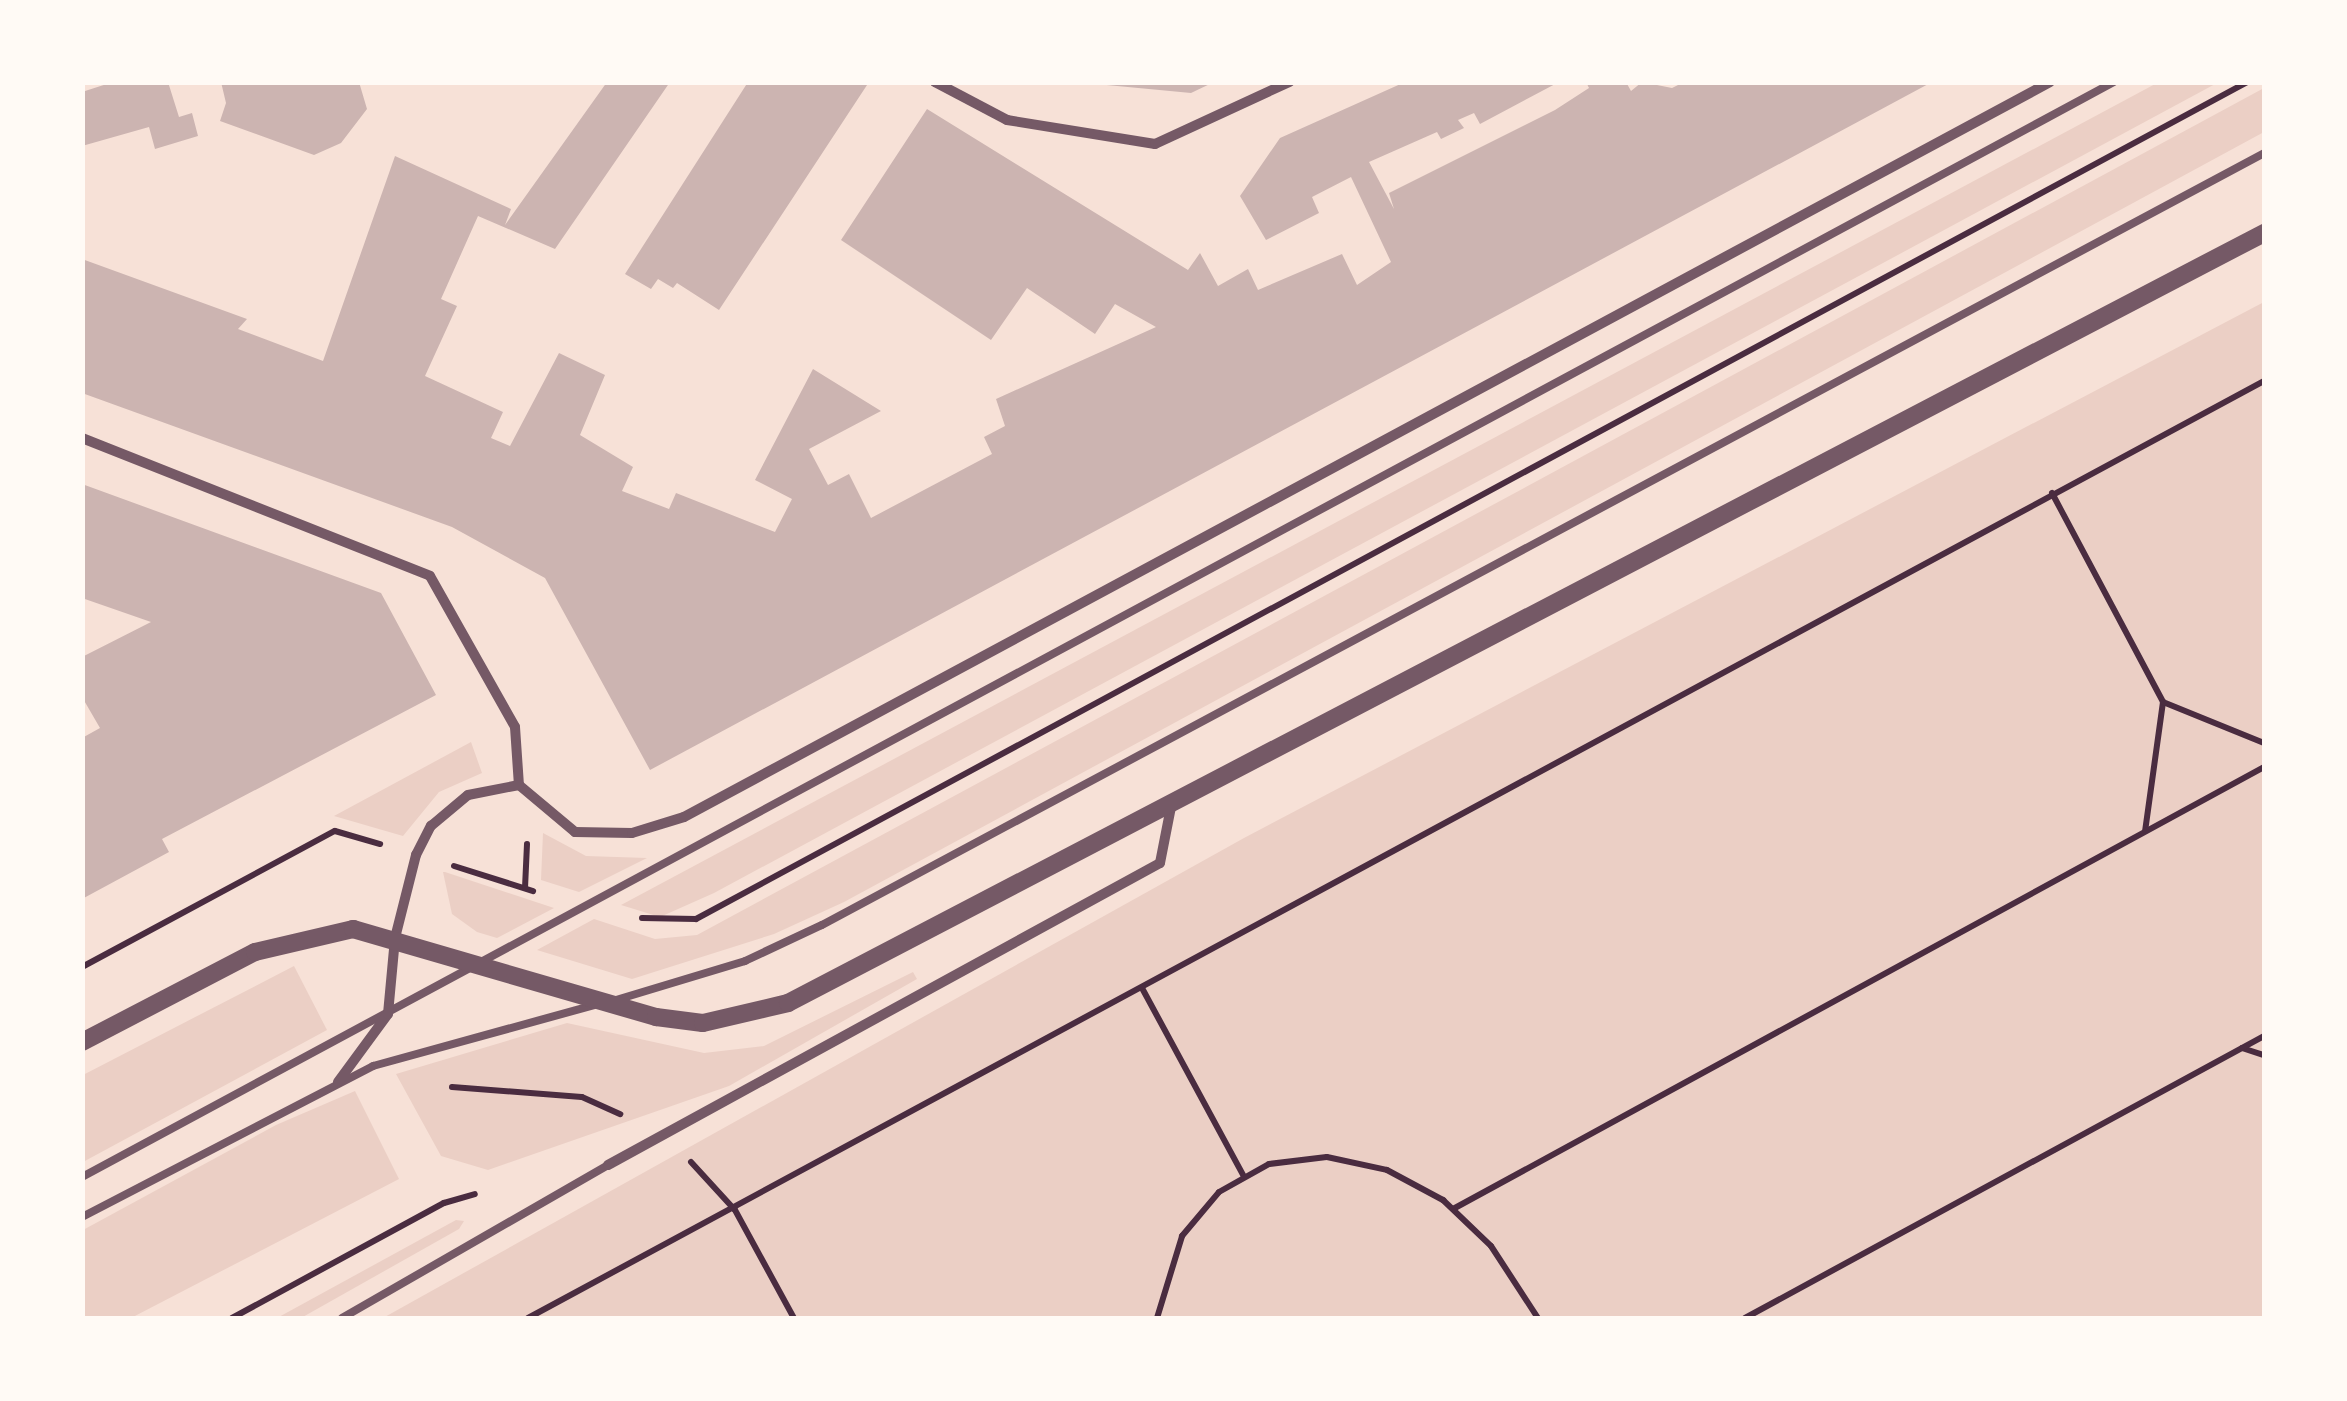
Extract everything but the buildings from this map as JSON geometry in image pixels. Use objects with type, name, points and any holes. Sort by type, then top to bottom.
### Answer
[{"type":"street","points":[[935,82],[1008,120],[1155,144],[1289,82]]},
{"type":"street","points":[[82,438],[430,576],[515,727],[519,785],[575,832],[632,834],[684,817],[2050,82]]},
{"type":"street","points":[[82,1042],[255,952],[353,929],[483,963],[608,1002],[703,1023],[788,1003],[1171,807],[2264,233]]},
{"type":"street","points":[[338,1082],[388,1014],[395,938],[416,855],[431,826],[468,794],[519,785]]},
{"type":"street","points":[[608,1165],[1160,863],[1171,807]]},
{"type":"lane","points":[[82,1177],[2114,82]]},
{"type":"lane","points":[[82,1216],[373,1066],[746,961],[822,925],[2264,153]]},
{"type":"lane","points":[[342,1318],[608,1165]]},
{"type":"path","points":[[528,1318],[735,1210],[2264,381]]},
{"type":"path","points":[[2052,494],[2163,702],[2145,832]]},
{"type":"path","points":[[2163,702],[2264,743]]},
{"type":"path","points":[[1453,1209],[2264,767]]},
{"type":"path","points":[[1142,988],[1243,1175]]},
{"type":"path","points":[[1745,1318],[2264,1036]]},
{"type":"path","points":[[2242,1048],[2264,1056]]},
{"type":"path","points":[[373,1066],[469,1091],[582,1097],[666,1134],[735,1210],[794,1318]]},
{"type":"path","points":[[1157,1318],[1182,1236],[1208,1202],[1243,1175],[1298,1158],[1357,1161],[1415,1184],[1453,1209],[1512,1272],[1538,1318]]},
{"type":"shaded area","points":[[2157,83],[2217,83],[714,893],[660,917],[621,905]]},
{"type":"shaded area","points":[[2264,88],[2264,132],[844,902],[774,934],[632,979],[537,950],[594,919],[655,939],[697,935]]},
{"type":"shaded area","points":[[2264,302],[2264,1318],[383,1318],[1244,838]]},
{"type":"shaded area","points":[[471,742],[482,773],[439,792],[403,836],[334,816]]},
{"type":"shaded area","points":[[543,833],[586,856],[647,858],[579,892],[541,880]]},
{"type":"shaded area","points":[[443,872],[554,908],[497,938],[477,932],[452,914]]},
{"type":"shaded area","points":[[294,966],[327,1030],[83,1162],[83,1075]]},
{"type":"shaded area","points":[[913,972],[917,979],[729,1086],[488,1170],[441,1156],[396,1074],[567,1023],[704,1053],[764,1046]]},
{"type":"shaded area","points":[[355,1091],[399,1179],[131,1318],[83,1318],[83,1230],[276,1125]]},
{"type":"shaded area","points":[[456,1220],[464,1221],[459,1229],[301,1318],[277,1318]]}]
